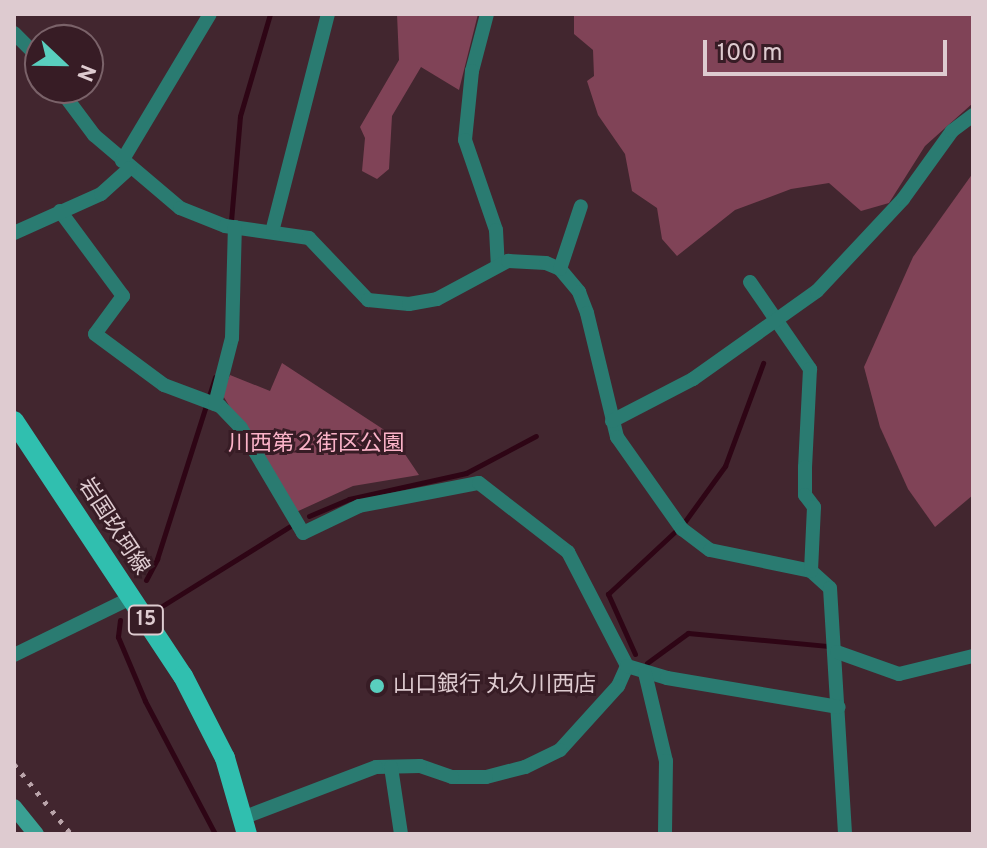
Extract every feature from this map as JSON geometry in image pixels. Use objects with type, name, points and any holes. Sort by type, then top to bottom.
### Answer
[{"type":"main road","name":"岩国玖珂線","points":[[14,421],[201,709],[246,825]]},
{"type":"street","points":[[14,233],[101,194],[126,164],[210,14]]},
{"type":"street","points":[[273,228],[328,14]]},
{"type":"street","points":[[487,14],[472,71],[465,140],[496,230],[498,265]]},
{"type":"street","points":[[71,104],[94,135],[180,208],[235,227],[273,228],[316,242],[355,288],[383,304],[437,299],[498,265],[528,261],[560,269],[579,292],[587,313],[612,421],[680,526],[710,550],[811,571],[830,588],[837,652],[845,834]]},
{"type":"street","points":[[612,421],[655,402],[782,331],[903,199],[943,141],[973,115]]},
{"type":"street","points":[[560,269],[581,206]]},
{"type":"street","points":[[60,211],[123,296],[95,334],[164,385],[210,402],[241,428],[303,533],[359,506],[479,483],[568,552],[627,666],[645,673],[839,707]]},
{"type":"street","points":[[210,402],[232,338],[235,227]]},
{"type":"street","points":[[750,282],[810,369],[805,495],[814,507],[811,571]]},
{"type":"street","points":[[14,655],[131,598]]},
{"type":"street","points":[[837,652],[899,674],[973,656]]},
{"type":"street","points":[[246,825],[366,770],[420,766],[452,777],[486,777],[525,767],[560,750],[618,686],[627,666]]},
{"type":"street","points":[[645,673],[666,761],[665,834]]},
{"type":"street","points":[[391,767],[401,834]]},
{"type":"street","points":[[14,807],[36,834]]},
{"type":"green space","points":[[397,14],[478,14],[459,90],[421,67],[392,116],[389,169],[377,179],[362,171],[365,138],[360,127],[399,60]]},
{"type":"green space","points":[[574,14],[973,14],[973,103],[925,146],[889,203],[861,211],[829,183],[791,189],[735,210],[677,256],[662,239],[657,208],[632,191],[625,154],[598,115],[587,81],[594,76],[593,50],[574,34]]},
{"type":"green space","points":[[973,173],[973,495],[935,527],[908,489],[880,427],[864,367],[913,257]]},
{"type":"green space","name":"川西第２街区公園","points":[[282,363],[392,435],[419,475],[353,486],[294,513],[222,394],[230,375],[270,391]]},
{"type":"waterway","points":[[231,221],[240,116],[270,14]]},
{"type":"waterway","points":[[635,654],[608,594],[683,524],[725,466],[763,363]]},
{"type":"waterway","points":[[146,580],[157,559],[215,377]]},
{"type":"waterway","points":[[309,516],[349,499],[466,473],[536,436]]},
{"type":"waterway","points":[[162,606],[289,527]]},
{"type":"waterway","points":[[120,620],[118,637],[145,701],[215,834]]},
{"type":"waterway","points":[[647,663],[688,633],[829,646]]},
{"type":"railway","points":[[14,764],[71,834]]},
{"type":"place","name":"山口銀行 丸久川西店","points":[[377,686]]}]
